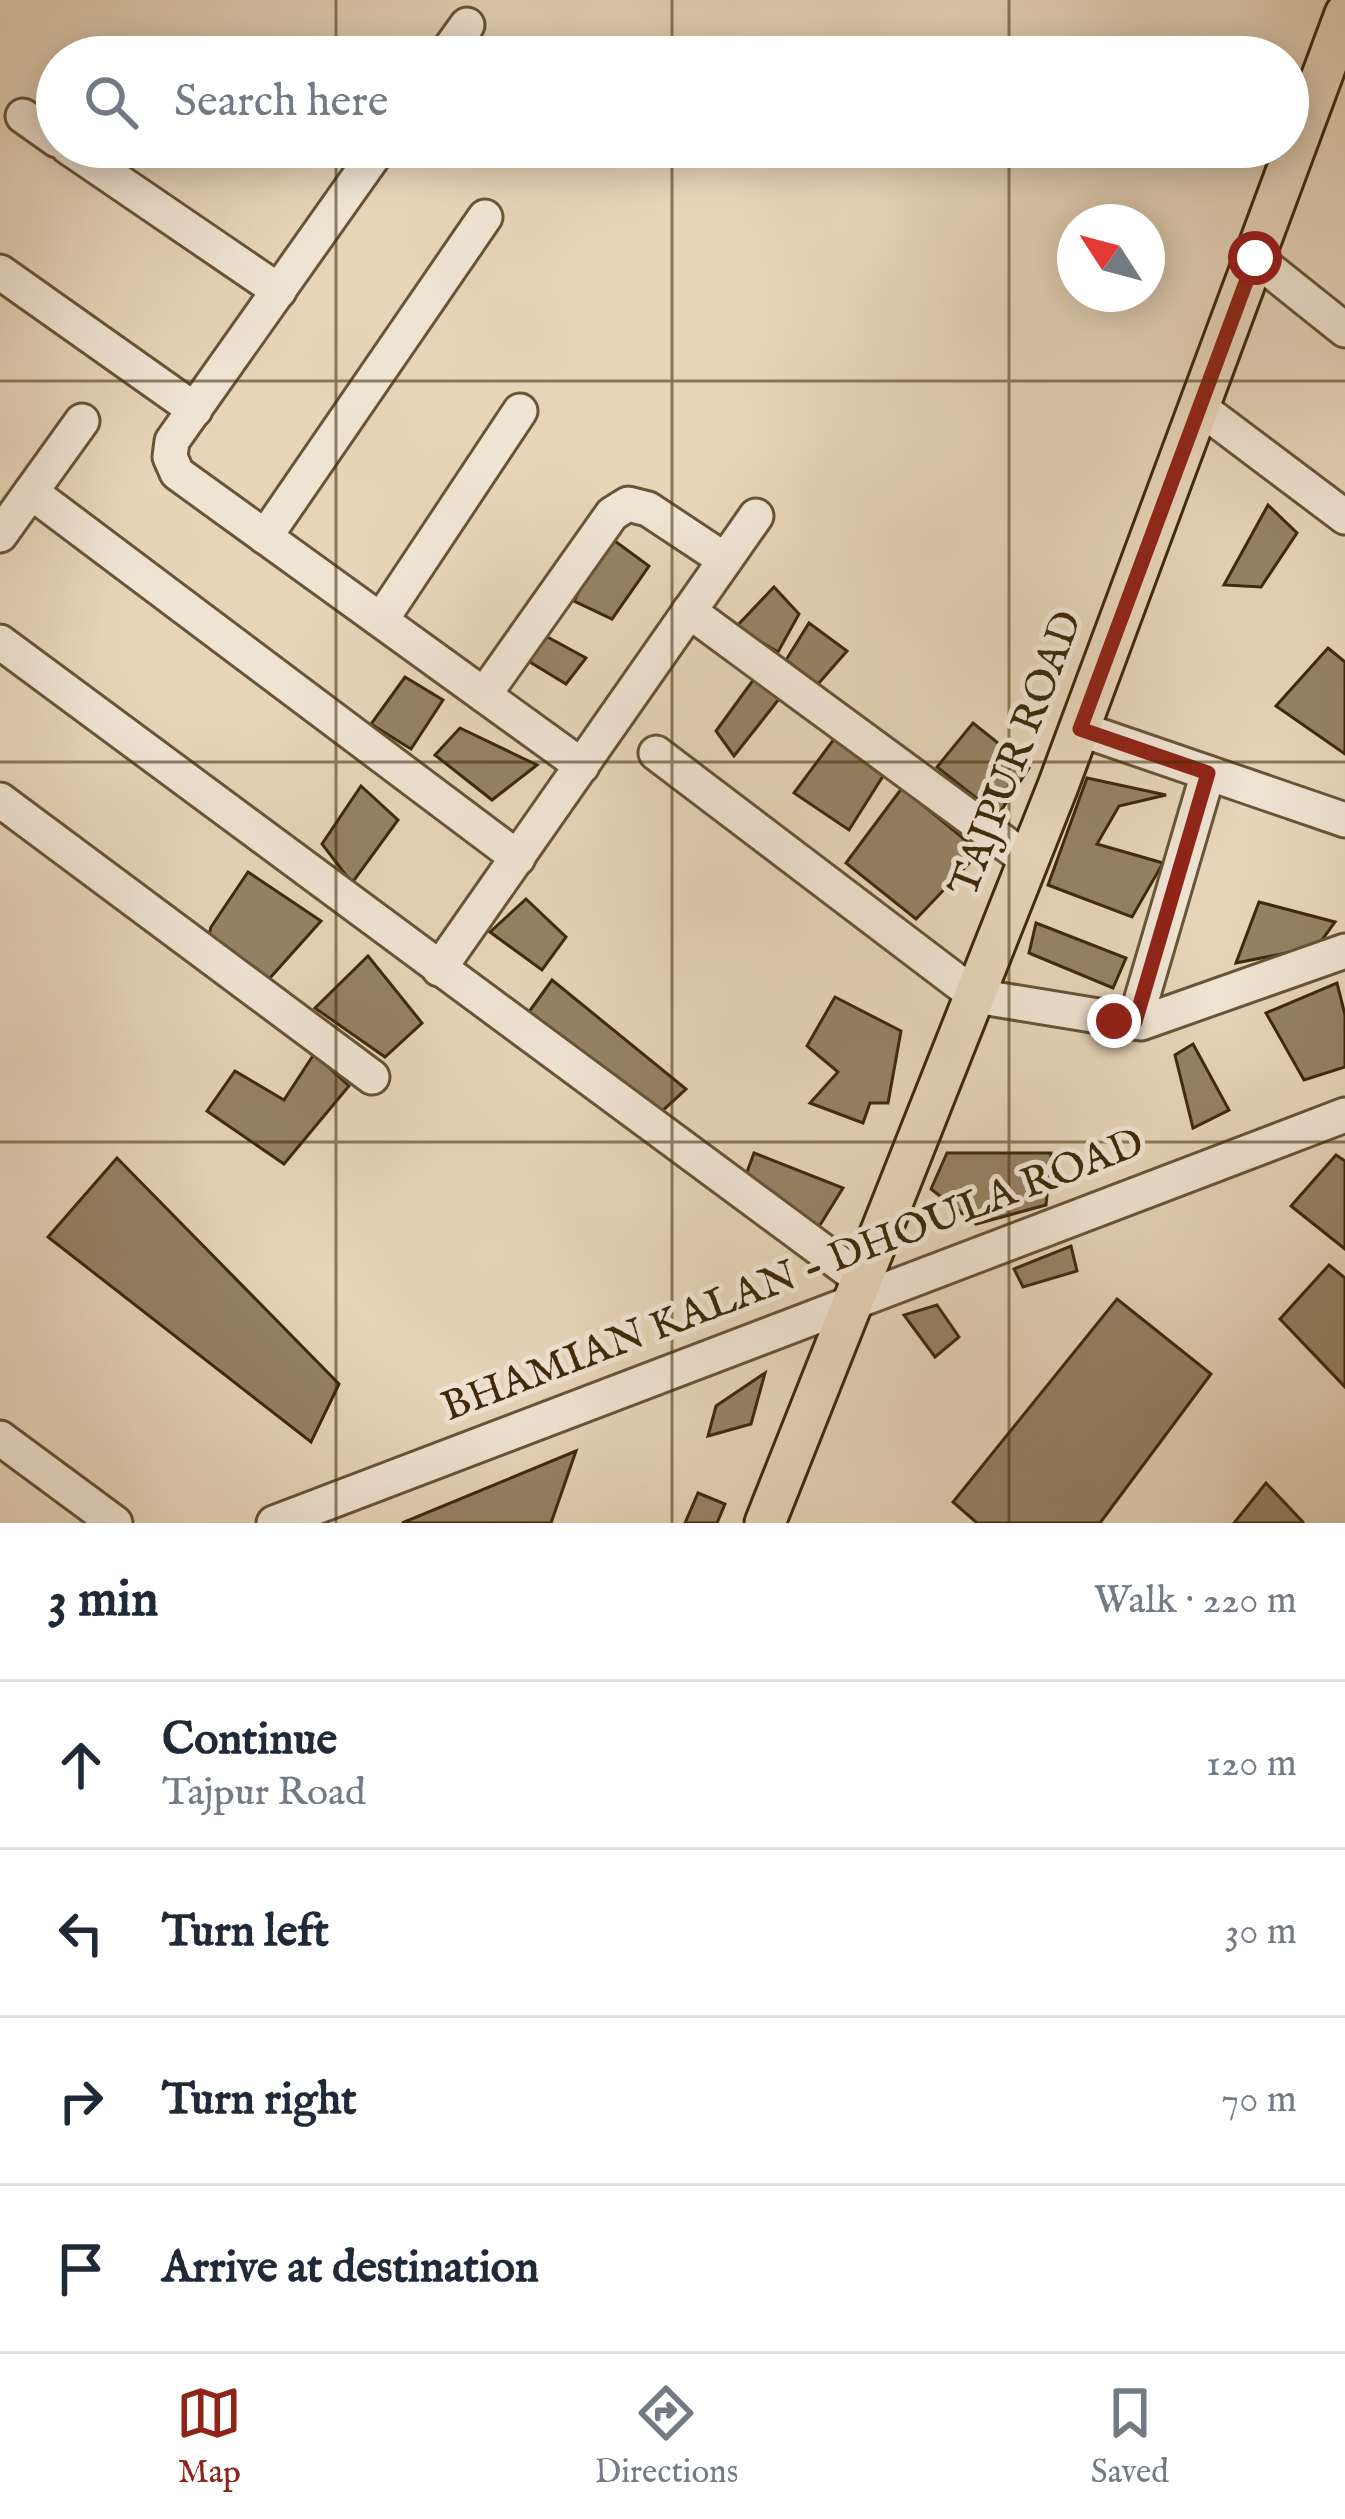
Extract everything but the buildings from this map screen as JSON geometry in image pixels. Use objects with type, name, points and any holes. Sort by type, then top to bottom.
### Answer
[{"type":"main road","name":"TAJPUR ROAD","points":[[1309,112],[1345,14]]},
{"type":"main road","name":"TAJPUR ROAD","points":[[765,1523],[1080,729],[1288,168]]},
{"type":"street","points":[[458,36],[466,25]]},
{"type":"street","points":[[23,116],[36,125]]},
{"type":"street","points":[[99,168],[279,291]]},
{"type":"street","points":[[365,168],[172,441],[170,457],[177,473],[582,766]]},
{"type":"street","points":[[266,537],[485,217]]},
{"type":"street","points":[[1255,258],[1345,330]]},
{"type":"street","points":[[0,272],[195,410]]},
{"type":"street","points":[[1199,406],[1345,517]]},
{"type":"street","points":[[381,620],[520,411]]},
{"type":"street","points":[[0,535],[82,422]]},
{"type":"street","points":[[31,492],[518,858]]},
{"type":"street","points":[[484,695],[612,514],[628,504],[648,508],[725,560]]},
{"type":"street","points":[[439,969],[756,516]]},
{"type":"street","points":[[689,611],[1029,861]]},
{"type":"street","points":[[0,641],[858,1290]]},
{"type":"street","points":[[1080,729],[1345,820]]},
{"type":"street","points":[[656,753],[976,996],[1135,1022],[1169,1016],[1345,951]]},
{"type":"street","points":[[1135,1022],[1208,773]]},
{"type":"street","points":[[0,800],[372,1077]]},
{"type":"street","name":"BHAMIAN KALAN - DHOULA ROAD","points":[[274,1523],[858,1290],[1345,1115]]},
{"type":"street","points":[[0,1438],[115,1523]]},
{"type":"route","points":[[1114,1021],[1135,1022],[1208,773],[1080,729],[1255,258]]}]
